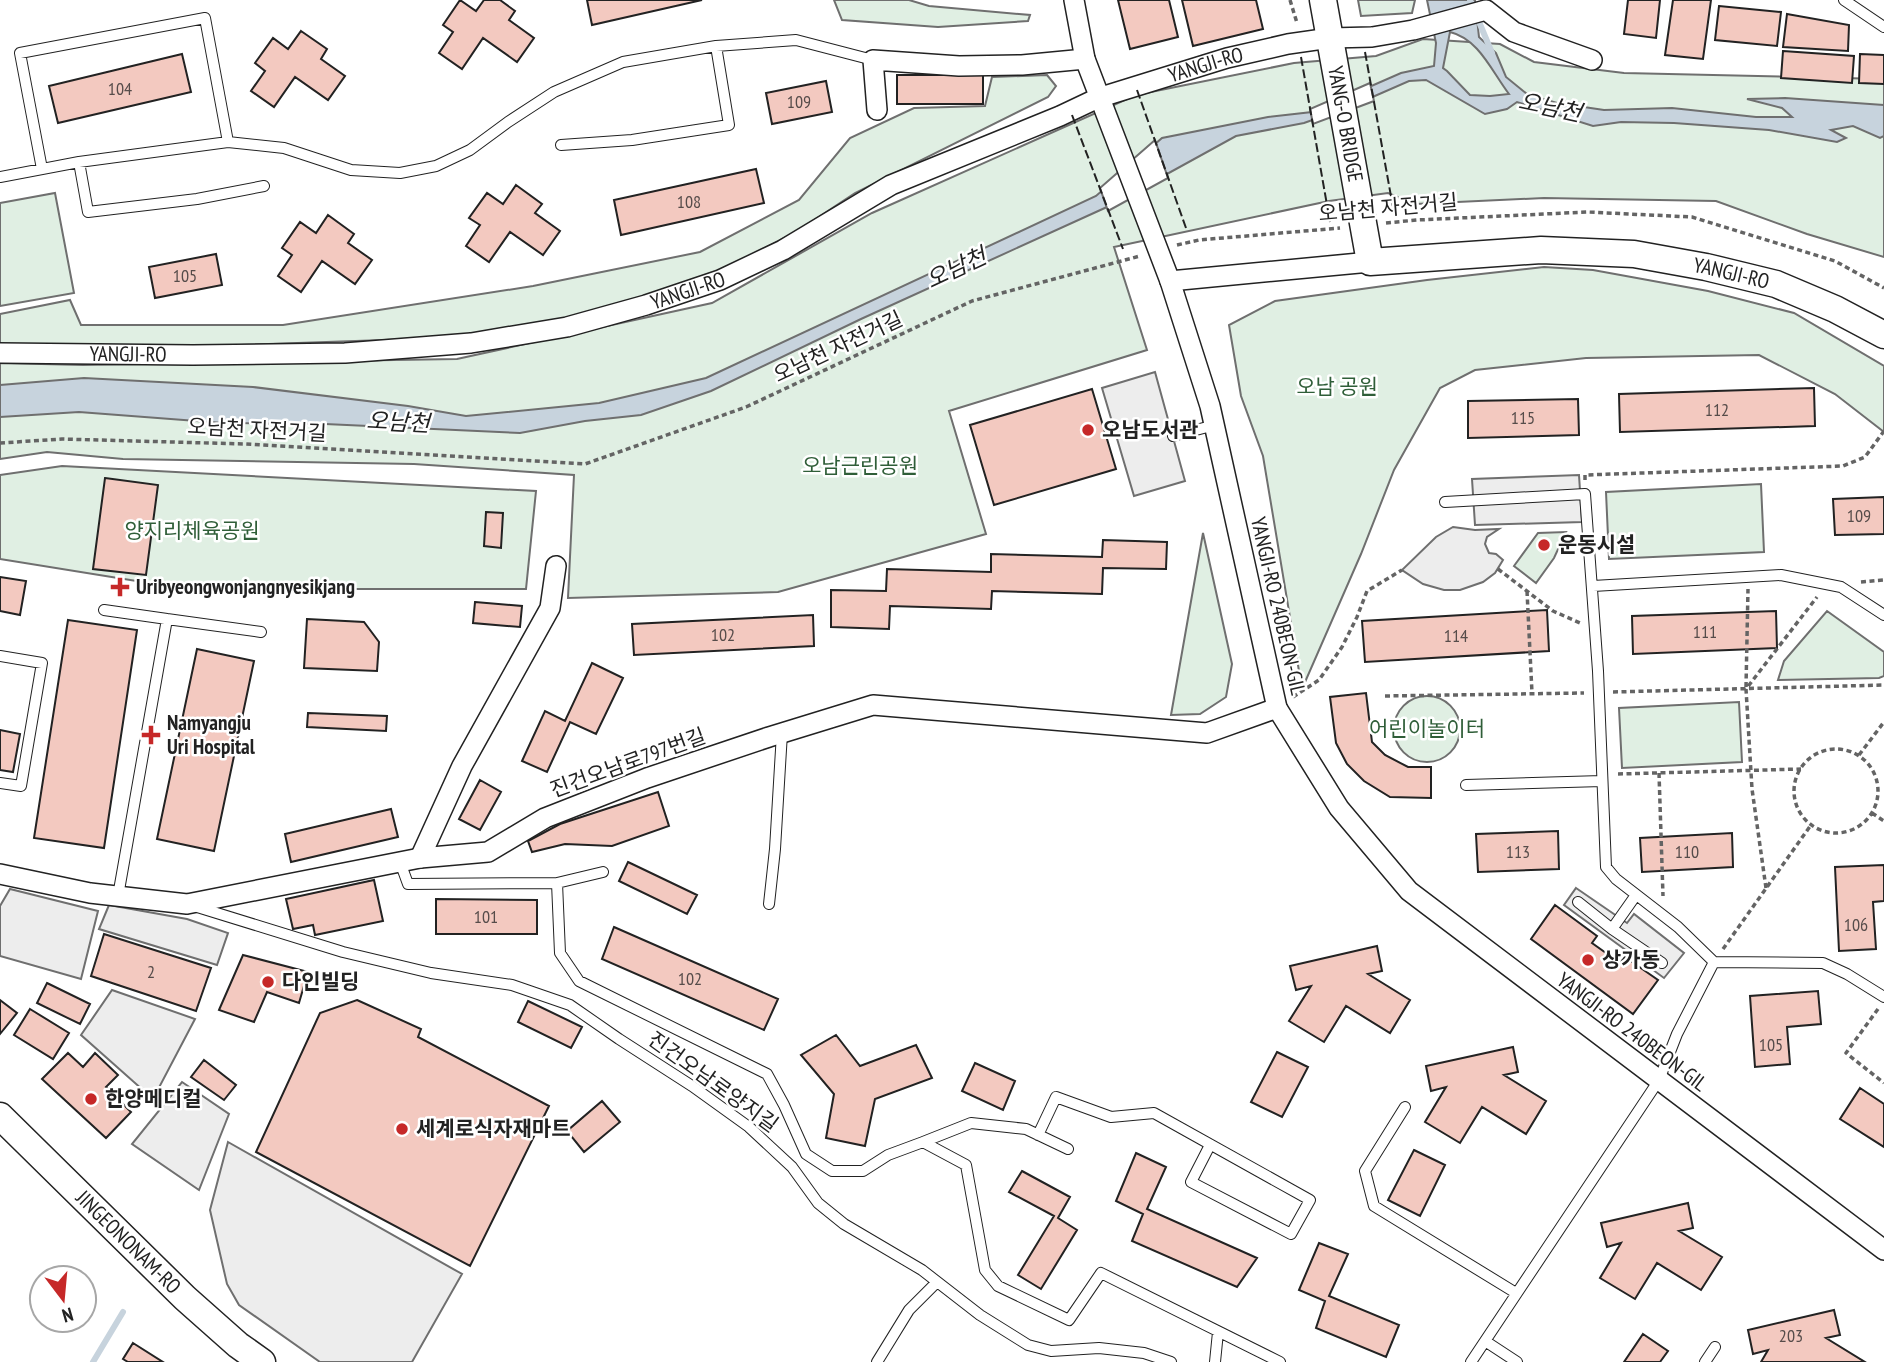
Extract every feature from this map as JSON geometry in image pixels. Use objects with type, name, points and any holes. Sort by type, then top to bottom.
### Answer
[{"type":"street","name":"YANGJI-RO 240BEON-GIL","points":[[1074,0],[1084,59],[1170,281],[1210,406],[1277,708],[1339,808],[1409,891],[1884,1250]]},
{"type":"street","points":[[1323,0],[1330,38]]},
{"type":"street","name":"YANGJI-RO","points":[[0,353],[345,353],[471,343],[567,327],[720,280],[783,250],[891,185],[1098,98],[1227,58],[1288,44],[1330,38],[1372,37],[1413,30],[1486,10],[1514,33],[1592,60]]},
{"type":"street","name":"YANG-O BRIDGE","points":[[1330,38],[1362,218]]},
{"type":"street","points":[[877,110],[873,61],[959,66],[1022,65],[1084,59]]},
{"type":"street","points":[[1170,281],[1370,262],[1362,218]]},
{"type":"street","name":"YANGJI-RO","points":[[1370,262],[1541,250],[1634,254],[1706,267],[1776,284],[1836,309],[1884,335]]},
{"type":"street","points":[[421,858],[462,766],[550,608],[556,566]]},
{"type":"street","name":"진건오남로797번길","points":[[0,874],[90,893],[187,904],[421,858],[488,852],[545,818],[647,778],[873,705],[1207,733],[1277,708]]},
{"type":"street","name":"JINGEONONAM-RO","points":[[0,1116],[185,1298],[238,1345],[262,1362]]},
{"type":"lane","points":[[1844,0],[1884,27]]},
{"type":"lane","points":[[42,169],[20,53],[205,18],[228,142]]},
{"type":"lane","points":[[0,177],[79,162],[228,142],[284,148],[351,170],[400,173],[436,166],[470,150],[554,92],[623,62],[716,46],[796,40],[873,61]]},
{"type":"lane","points":[[561,145],[632,140],[729,125],[716,46]]},
{"type":"lane","points":[[79,162],[88,212],[197,199],[264,186]]},
{"type":"lane","points":[[1173,436],[1214,425]]},
{"type":"lane","points":[[1445,502],[1585,494],[1599,692],[1606,867],[1616,879],[1664,916],[1714,962],[1823,963],[1847,974],[1884,998]]},
{"type":"lane","points":[[1593,586],[1782,575],[1841,587],[1884,615]]},
{"type":"lane","points":[[104,610],[261,632]]},
{"type":"lane","points":[[118,896],[167,619]]},
{"type":"lane","points":[[0,656],[42,663],[20,786],[0,783]]},
{"type":"lane","points":[[769,904],[782,733]]},
{"type":"lane","points":[[1466,785],[1602,778]]},
{"type":"lane","points":[[400,862],[408,884],[557,883],[603,872]]},
{"type":"lane","points":[[557,883],[560,953],[579,981],[767,1074],[806,1154],[832,1171],[863,1171],[888,1155],[971,1123],[1026,1129],[1068,1149]]},
{"type":"lane","points":[[1612,929],[1636,894]]},
{"type":"lane","points":[[1578,902],[1662,963]]},
{"type":"lane","name":"진건오남로양지길","points":[[187,904],[343,952],[431,973],[512,985],[570,1005],[750,1127],[792,1167],[818,1203],[844,1224],[922,1270],[980,1315],[1028,1345],[1051,1351],[1098,1348],[1121,1350],[1144,1353],[1171,1362]]},
{"type":"lane","points":[[1471,1362],[1659,1080],[1677,1034],[1714,962]]},
{"type":"lane","points":[[1038,1135],[1056,1097],[1111,1117],[1154,1113],[1310,1200],[1291,1234],[1191,1182],[1210,1145]]},
{"type":"lane","points":[[1405,1107],[1365,1171],[1374,1206],[1516,1293]]},
{"type":"lane","points":[[923,1142],[966,1165],[985,1270],[998,1286],[1069,1320],[1101,1273],[1280,1362]]},
{"type":"lane","points":[[877,1362],[909,1310],[937,1282]]},
{"type":"lane","points":[[1215,1362],[1218,1332]]},
{"type":"lane","points":[[1485,1341],[1517,1362]]},
{"type":"lane","points":[[1705,1362],[1715,1347]]},
{"type":"path","name":"오남천 자전거길","points":[[0,443],[62,439],[245,444],[585,464],[746,407],[972,301],[1157,247],[1362,218],[1418,220],[1587,212],[1692,217],[1835,261],[1884,288]]},
{"type":"path","points":[[1585,494],[1585,475],[1843,466],[1865,457],[1884,431]]},
{"type":"path","points":[[1498,569],[1553,611],[1595,629]]},
{"type":"path","points":[[1277,708],[1318,680],[1342,648],[1367,591],[1402,570]]},
{"type":"path","points":[[1748,576],[1746,689],[1752,789],[1766,888]]},
{"type":"path","points":[[1746,689],[1827,584]]},
{"type":"path","points":[[1527,591],[1532,694]]},
{"type":"path","points":[[1385,696],[1884,685]]},
{"type":"path","points":[[1859,755],[1884,722]]},
{"type":"path","points":[[1833,749],[1859,755],[1869,764],[1878,788],[1872,813],[1852,830],[1825,831],[1811,825],[1801,814],[1795,801],[1794,786],[1801,769],[1819,752],[1833,749]]},
{"type":"path","points":[[1602,778],[1659,772],[1801,769]]},
{"type":"path","points":[[1659,772],[1664,916]]},
{"type":"path","points":[[1872,813],[1884,821]]},
{"type":"path","points":[[1714,962],[1811,825]]},
{"type":"path","points":[[1884,998],[1846,1052],[1884,1083]]},
{"type":"green space","points":[[834,0],[909,0],[929,6],[1030,15],[1028,21],[938,27],[842,20]]},
{"type":"green space","points":[[1358,0],[1415,0],[1412,13],[1361,16]]},
{"type":"green space","name":"오남근린공원","points":[[1423,39],[1500,44],[1534,62],[1624,73],[1884,79],[1884,257],[1807,234],[1716,201],[1544,198],[1415,204],[1388,193],[1329,201],[1114,247],[1147,350],[949,411],[986,534],[778,592],[568,598],[574,475],[414,464],[123,459],[47,452],[0,459],[0,363],[83,365],[457,359],[712,303],[872,213],[1136,95],[1294,63],[1376,56]]},
{"type":"green space","points":[[1047,75],[1056,86],[1048,97],[855,193],[796,232],[716,273],[633,301],[558,321],[442,338],[241,345],[0,345],[0,314],[70,300],[81,325],[283,325],[533,286],[700,252],[799,200],[850,138],[914,108],[985,106],[992,77]]},
{"type":"green space","points":[[55,193],[74,293],[0,306],[0,203]]},
{"type":"green space","name":"오남 공원","points":[[1544,267],[1593,270],[1708,291],[1794,313],[1884,366],[1884,432],[1835,394],[1759,355],[1586,358],[1475,370],[1440,388],[1394,470],[1361,554],[1302,689],[1263,456],[1241,396],[1229,325],[1275,301]]},
{"type":"green space","name":"양지리체육공원","points":[[62,466],[536,491],[526,589],[186,589],[0,559],[0,475]]},
{"type":"green space","points":[[1761,484],[1764,552],[1609,559],[1606,492]]},
{"type":"green space","name":"운동시설","points":[[1566,532],[1554,558],[1536,583],[1514,566],[1538,533]]},
{"type":"green space","points":[[1203,533],[1232,664],[1226,697],[1200,714],[1171,715]]},
{"type":"green space","points":[[1827,611],[1884,652],[1884,676],[1778,680],[1784,661]]},
{"type":"green space","name":"어린이놀이터","points":[[1427,696],[1440,699],[1450,706],[1457,716],[1460,729],[1457,742],[1450,752],[1440,759],[1427,762],[1414,759],[1404,752],[1397,742],[1394,729],[1397,716],[1404,706],[1414,699]]},
{"type":"green space","points":[[1739,702],[1742,762],[1622,768],[1619,708]]},
{"type":"shaded area","points":[[1155,372],[1185,481],[1134,496],[1102,388]]},
{"type":"shaded area","points":[[1579,475],[1582,522],[1475,525],[1472,479]]},
{"type":"shaded area","points":[[1453,527],[1499,529],[1487,537],[1485,544],[1489,553],[1496,554],[1503,560],[1495,573],[1483,582],[1460,590],[1444,590],[1423,584],[1402,570],[1436,537]]},
{"type":"shaded area","points":[[1576,888],[1627,923],[1634,914],[1684,953],[1664,978],[1564,905]]},
{"type":"shaded area","points":[[10,889],[98,911],[81,979],[0,956],[0,906]]},
{"type":"shaded area","points":[[109,905],[187,919],[228,933],[217,965],[99,929]]},
{"type":"shaded area","points":[[112,990],[195,1019],[153,1099],[81,1035]]},
{"type":"shaded area","points":[[182,1082],[229,1114],[199,1190],[132,1144]]},
{"type":"shaded area","points":[[228,1142],[462,1274],[412,1362],[320,1362],[239,1305],[227,1284],[210,1210]]},
{"type":"water","name":"오남천","points":[[1427,0],[1475,0],[1479,37],[1496,53],[1506,77],[1527,94],[1557,103],[1604,110],[1672,108],[1756,117],[1792,117],[1782,108],[1747,99],[1785,98],[1884,105],[1884,136],[1880,138],[1853,126],[1831,130],[1846,138],[1837,142],[1769,130],[1674,123],[1621,122],[1593,126],[1517,102],[1507,109],[1485,114],[1426,80],[1409,81],[1304,123],[1236,136],[1107,207],[711,391],[641,415],[585,421],[520,433],[325,424],[223,423],[79,412],[0,417],[0,385],[84,378],[253,387],[466,416],[599,403],[706,378],[1096,196],[1162,138],[1268,117],[1312,112],[1401,73],[1434,66],[1436,43]],"holes":[[[1450,32],[1460,36],[1484,57],[1509,94],[1470,95],[1443,68]]]},
{"type":"pier","points":[[1370,83],[1374,101],[1313,124],[1310,109]]},
{"type":"pier","points":[[1155,140],[1168,178],[1108,211],[1100,188]]},
{"type":"building","points":[[460,0],[476,11],[484,0],[500,0],[515,11],[509,20],[534,38],[517,62],[483,38],[462,69],[439,53],[453,32],[443,25]]},
{"type":"building","points":[[587,0],[702,0],[592,25]]},
{"type":"building","points":[[1118,0],[1169,0],[1178,37],[1130,49]]},
{"type":"building","points":[[1182,0],[1256,0],[1263,29],[1193,46]]},
{"type":"building","points":[[1628,0],[1660,0],[1656,38],[1624,34]]},
{"type":"building","points":[[1673,0],[1711,0],[1703,59],[1665,55]]},
{"type":"building","points":[[1719,6],[1781,12],[1777,46],[1715,40]]},
{"type":"building","points":[[1787,14],[1849,25],[1848,51],[1783,47]]},
{"type":"building","points":[[301,31],[327,49],[321,59],[345,76],[328,100],[295,77],[274,107],[251,91],[265,71],[255,63],[273,38],[288,49]]},
{"type":"building","points":[[1783,51],[1854,56],[1852,83],[1781,78]]},
{"type":"building","points":[[182,54],[191,92],[58,123],[49,86]]},
{"type":"building","points":[[1860,54],[1884,55],[1884,84],[1859,83]]},
{"type":"building","points":[[897,75],[983,75],[983,104],[897,104]]},
{"type":"building","points":[[826,81],[832,112],[772,124],[766,93]]},
{"type":"building","points":[[756,169],[764,203],[621,235],[614,200]]},
{"type":"building","points":[[516,185],[542,204],[535,213],[560,231],[543,255],[510,232],[489,262],[466,246],[480,225],[469,218],[487,193],[503,204]]},
{"type":"building","points":[[328,215],[354,234],[348,243],[372,260],[355,284],[322,261],[301,292],[278,276],[292,255],[282,248],[300,222],[316,233]]},
{"type":"building","points":[[216,254],[222,285],[155,298],[149,267]]},
{"type":"building","points":[[1814,388],[1815,426],[1620,432],[1619,394]]},
{"type":"building","points":[[1092,389],[1116,469],[994,505],[970,425]]},
{"type":"building","points":[[1578,399],[1579,435],[1468,438],[1468,401]]},
{"type":"building","points":[[105,478],[158,485],[146,575],[93,569]]},
{"type":"building","points":[[1884,497],[1884,534],[1835,535],[1833,499]]},
{"type":"building","points":[[486,512],[503,513],[501,548],[484,546]]},
{"type":"building","points":[[1103,540],[1167,542],[1166,569],[1103,568],[1102,594],[992,591],[991,609],[890,606],[889,629],[831,627],[831,590],[886,591],[887,569],[991,572],[991,554],[1102,557]]},
{"type":"building","points":[[0,577],[26,581],[20,615],[0,611]]},
{"type":"building","points":[[475,602],[522,606],[520,627],[473,623]]},
{"type":"building","points":[[1547,610],[1549,651],[1365,662],[1362,621]]},
{"type":"building","points":[[1776,611],[1777,648],[1633,654],[1632,616]]},
{"type":"building","points":[[813,615],[814,646],[634,655],[632,624]]},
{"type":"building","points":[[307,619],[364,622],[379,642],[377,671],[304,668]]},
{"type":"building","points":[[68,620],[137,630],[104,848],[34,838]]},
{"type":"building","points":[[197,649],[254,661],[214,851],[157,839]]},
{"type":"building","points":[[592,663],[623,678],[596,734],[570,722],[547,772],[522,761],[545,711],[565,721]]},
{"type":"building","points":[[1366,693],[1372,742],[1385,755],[1408,767],[1431,767],[1431,798],[1390,797],[1364,781],[1347,764],[1336,743],[1330,697]]},
{"type":"building","points":[[308,713],[387,716],[386,731],[307,727]]},
{"type":"building","points":[[0,730],[20,734],[13,772],[0,770]]},
{"type":"building","points":[[480,780],[501,792],[480,830],[459,819]]},
{"type":"building","points":[[658,792],[669,826],[612,846],[565,844],[532,852],[528,841],[560,824]]},
{"type":"building","points":[[391,809],[398,837],[291,862],[285,834]]},
{"type":"building","points":[[1558,831],[1559,869],[1478,872],[1476,834]]},
{"type":"building","points":[[1732,833],[1733,867],[1642,872],[1640,838]]},
{"type":"building","points":[[628,862],[697,895],[687,914],[619,881]]},
{"type":"building","points":[[1884,865],[1884,901],[1873,902],[1876,949],[1839,951],[1835,867]]},
{"type":"building","points":[[374,880],[383,921],[315,935],[313,925],[293,929],[286,899]]},
{"type":"building","points":[[436,899],[537,900],[537,934],[436,934]]},
{"type":"building","name":"상가동","points":[[1555,905],[1597,936],[1592,943],[1620,963],[1625,957],[1658,980],[1633,1014],[1531,939]]},
{"type":"building","points":[[614,927],[778,999],[764,1030],[602,959]]},
{"type":"building","points":[[104,934],[211,968],[196,1011],[91,976]]},
{"type":"building","points":[[1377,946],[1382,971],[1368,974],[1410,1000],[1390,1033],[1346,1006],[1324,1042],[1289,1021],[1311,986],[1296,990],[1290,966]]},
{"type":"building","name":"다인빌딩","points":[[243,955],[308,972],[299,1003],[267,992],[254,1022],[219,1010]]},
{"type":"building","points":[[47,983],[90,1004],[80,1024],[37,1003]]},
{"type":"building","points":[[1818,991],[1821,1024],[1787,1027],[1790,1064],[1755,1067],[1750,996]]},
{"type":"building","points":[[0,1000],[17,1013],[0,1034]]},
{"type":"building","name":"세계로식자재마트","points":[[357,1000],[421,1029],[418,1037],[549,1106],[470,1266],[256,1152],[320,1013]]},
{"type":"building","points":[[528,1001],[582,1027],[571,1048],[518,1022]]},
{"type":"building","points":[[30,1009],[69,1033],[53,1059],[14,1035]]},
{"type":"building","points":[[836,1035],[860,1066],[916,1045],[932,1078],[875,1099],[865,1146],[826,1138],[834,1094],[801,1055]]},
{"type":"building","points":[[1513,1047],[1518,1072],[1504,1075],[1546,1101],[1526,1134],[1482,1107],[1460,1143],[1425,1122],[1446,1087],[1431,1091],[1426,1066]]},
{"type":"building","points":[[1277,1052],[1308,1067],[1282,1117],[1251,1102]]},
{"type":"building","name":"한양메디컬","points":[[68,1053],[83,1067],[95,1053],[118,1075],[106,1087],[131,1112],[106,1138],[42,1079]]},
{"type":"building","points":[[204,1060],[236,1085],[224,1100],[191,1077]]},
{"type":"building","points":[[975,1063],[1015,1081],[1003,1110],[962,1091]]},
{"type":"building","points":[[1860,1088],[1884,1104],[1884,1147],[1840,1119]]},
{"type":"building","points":[[602,1101],[620,1122],[584,1152],[567,1131]]},
{"type":"building","points":[[1414,1150],[1445,1165],[1420,1216],[1388,1200]]},
{"type":"building","points":[[1136,1153],[1166,1167],[1147,1209],[1257,1258],[1237,1287],[1132,1241],[1143,1214],[1116,1201]]},
{"type":"building","points":[[1022,1171],[1070,1197],[1058,1218],[1077,1230],[1041,1289],[1018,1275],[1054,1216],[1009,1192]]},
{"type":"building","points":[[1688,1203],[1693,1228],[1679,1231],[1722,1257],[1701,1290],[1657,1263],[1635,1299],[1600,1278],[1621,1243],[1607,1247],[1601,1223]]},
{"type":"building","points":[[1319,1243],[1348,1254],[1329,1296],[1399,1325],[1386,1357],[1316,1328],[1325,1301],[1299,1290]]},
{"type":"building","points":[[1834,1310],[1840,1335],[1826,1338],[1865,1362],[1761,1362],[1768,1350],[1753,1354],[1748,1330]]},
{"type":"building","points":[[1643,1334],[1668,1351],[1660,1362],[1624,1362]]},
{"type":"building","points":[[133,1343],[163,1362],[128,1362],[123,1359]]},
{"type":"waterway","points":[[1470,0],[1492,53]]},
{"type":"waterway","points":[[93,1362],[123,1312]]},
{"type":"fence","points":[[1365,52],[1394,213]]},
{"type":"fence","points":[[1301,57],[1330,222]]},
{"type":"fence","points":[[1137,90],[1186,228]]},
{"type":"fence","points":[[1072,115],[1123,249]]},
{"type":"place","name":"오남도서관","points":[[1088,430]]},
{"type":"place","name":"운동시설","points":[[1544,545]]},
{"type":"place","name":"Uribyeongwonjangnyesikjang","points":[[120,587]]},
{"type":"place","name":"Namyangju Uri Hospital","points":[[151,735]]},
{"type":"place","name":"상가동","points":[[1588,960]]},
{"type":"place","name":"다인빌딩","points":[[268,982]]},
{"type":"place","name":"한양메디컬","points":[[91,1099]]},
{"type":"place","name":"세계로식자재마트","points":[[402,1129]]}]
